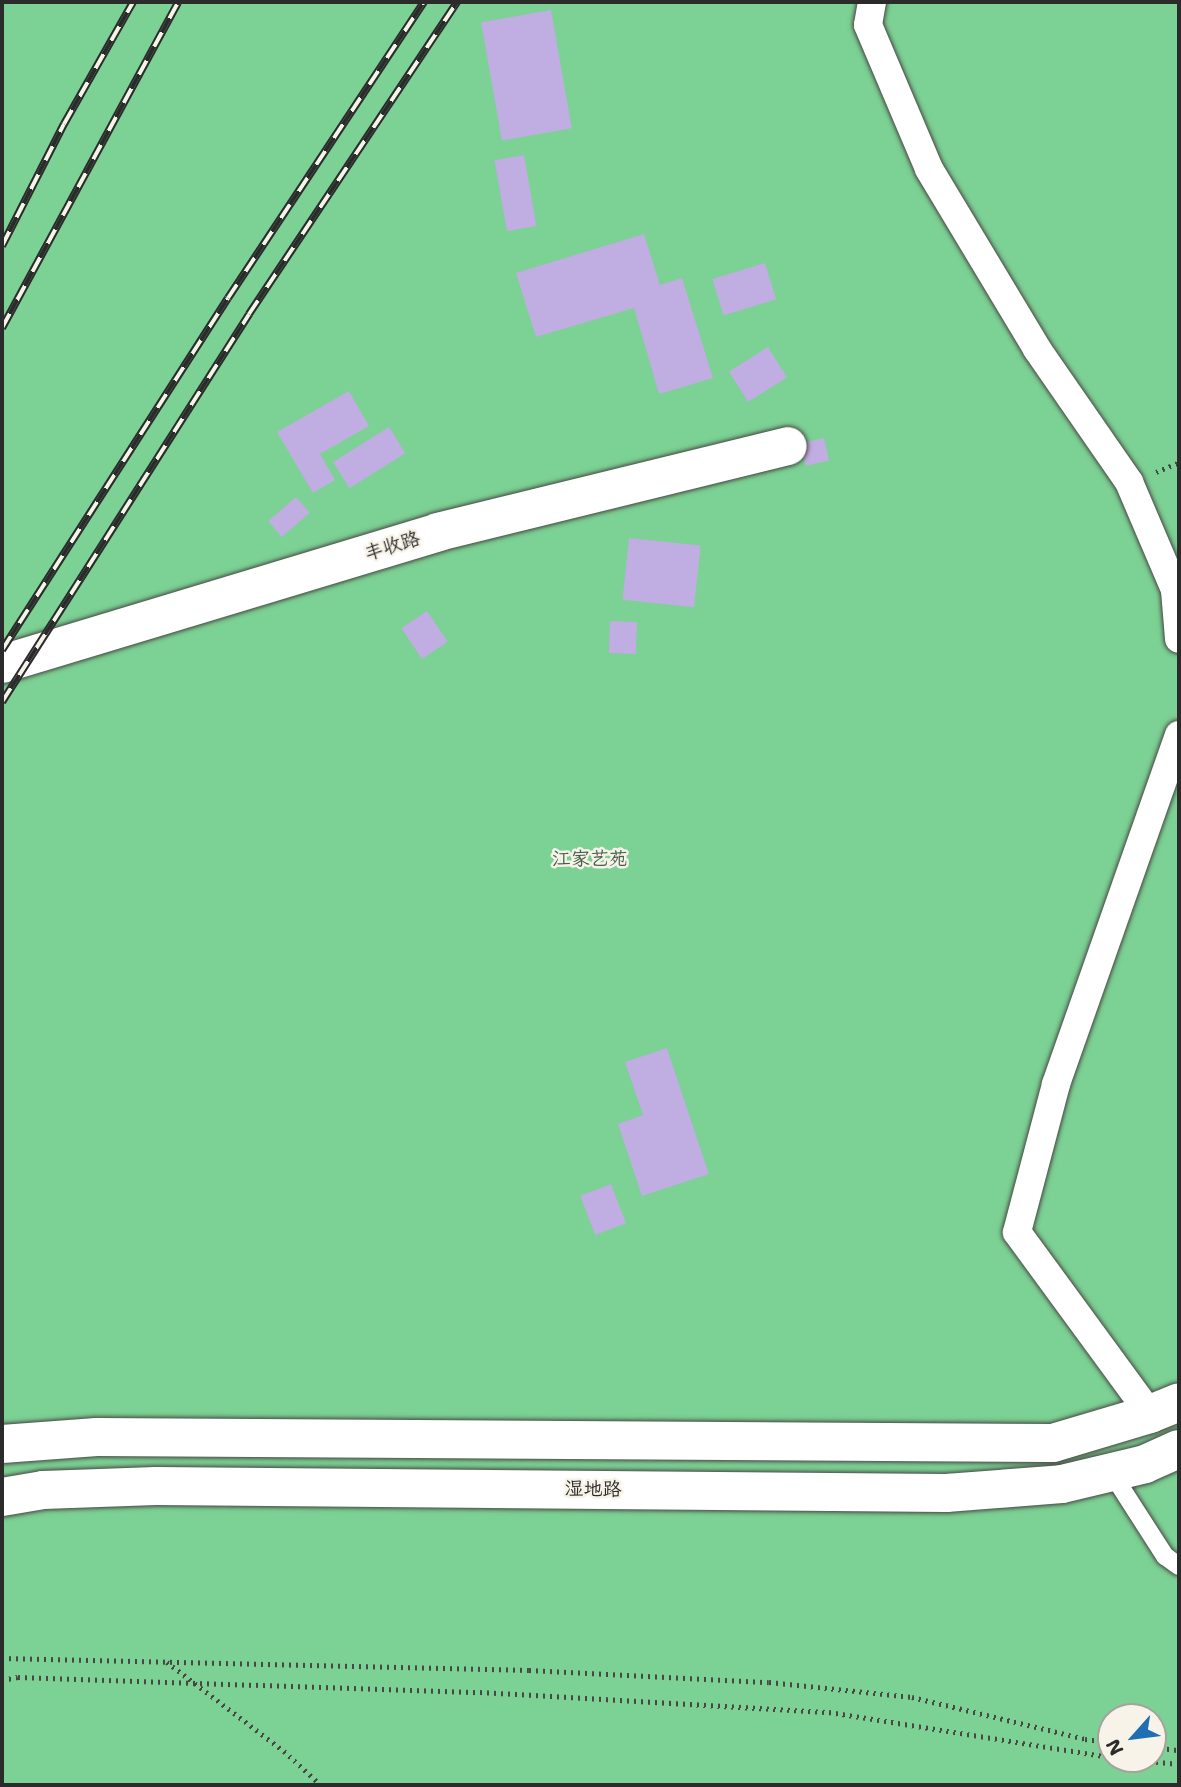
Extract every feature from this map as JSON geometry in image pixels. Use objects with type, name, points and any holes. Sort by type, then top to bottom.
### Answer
[{"type":"street","points":[[872,2],[868,25],[929,169],[1037,349],[1129,482],[1175,590],[1179,639]]},
{"type":"street","name":"丰收路","points":[[2,664],[438,532],[788,446]]},
{"type":"street","points":[[1174,1451],[1157,1411],[1017,1232],[1056,1084],[1179,735]]},
{"type":"street","points":[[2,1444],[97,1437],[1053,1443],[1157,1411]]},
{"type":"street","points":[[359,1438],[360,1487]]},
{"type":"street","name":"湿地路","points":[[2,1497],[43,1490],[156,1486],[946,1493],[1062,1484],[1145,1464],[1174,1451]]},
{"type":"lane","points":[[1111,1472],[1165,1556],[1179,1566]]},
{"type":"path","points":[[2,1658],[529,1670],[769,1682],[912,1697],[1097,1740]]},
{"type":"path","points":[[167,1661],[284,1751],[321,1785]]},
{"type":"path","points":[[2,1679],[19,1677],[480,1692],[829,1712],[1097,1755]]},
{"type":"green space","name":"江家艺苑","points":[[2,2],[1179,2],[1179,1785],[2,1785]]},
{"type":"building","points":[[551,10],[572,128],[502,141],[481,22]]},
{"type":"building","points":[[524,155],[537,226],[507,231],[494,160]]},
{"type":"building","points":[[644,234],[660,285],[682,278],[713,378],[659,394],[634,308],[536,337],[516,273]]},
{"type":"building","points":[[765,263],[776,299],[724,315],[712,279]]},
{"type":"building","points":[[768,347],[787,378],[748,402],[729,371]]},
{"type":"building","points":[[349,391],[369,426],[320,454],[335,480],[313,493],[277,432]]},
{"type":"building","points":[[389,427],[405,453],[349,488],[333,462]]},
{"type":"building","points":[[824,438],[829,460],[806,466],[801,443]]},
{"type":"building","points":[[296,497],[310,513],[282,537],[268,521]]},
{"type":"building","points":[[629,538],[701,546],[694,607],[623,600]]},
{"type":"building","points":[[427,611],[448,642],[422,659],[401,628]]},
{"type":"building","points":[[610,621],[637,622],[636,654],[609,653]]},
{"type":"building","points":[[667,1048],[709,1174],[642,1196],[618,1124],[643,1115],[625,1062]]},
{"type":"building","points":[[611,1184],[626,1223],[595,1235],[580,1196]]},
{"type":"railway","points":[[2,246],[64,124],[133,2]]},
{"type":"railway","points":[[2,328],[178,2]]},
{"type":"railway","points":[[2,650],[228,298],[424,2]]},
{"type":"railway","points":[[2,702],[249,314],[457,2]]}]
